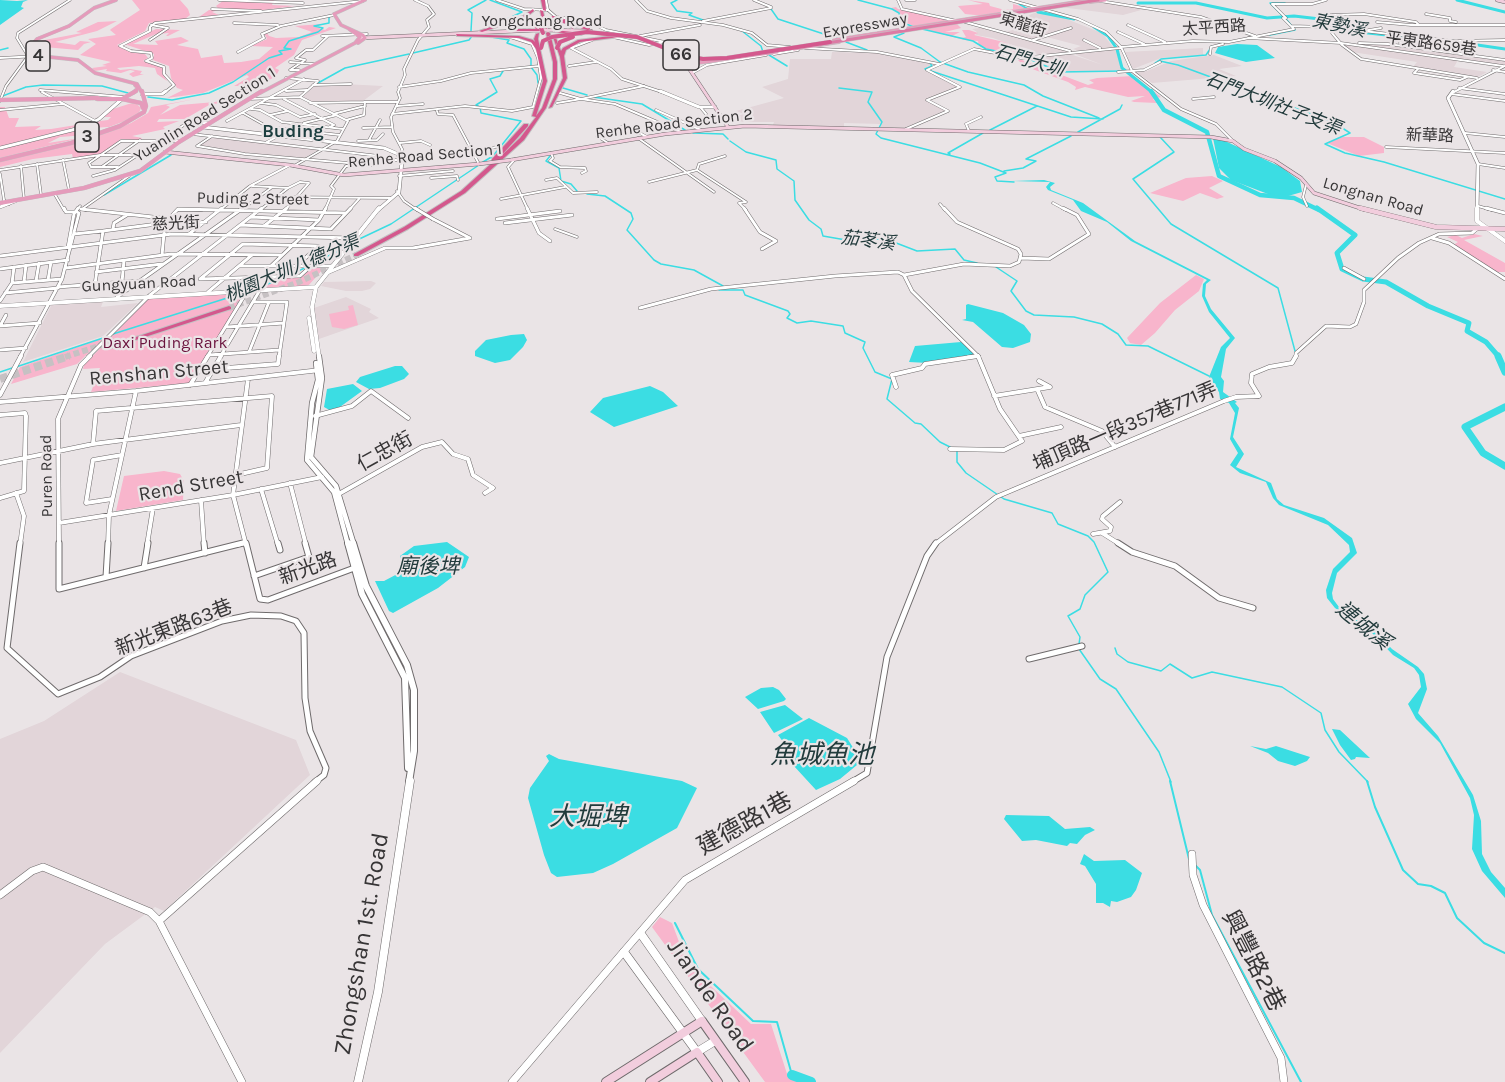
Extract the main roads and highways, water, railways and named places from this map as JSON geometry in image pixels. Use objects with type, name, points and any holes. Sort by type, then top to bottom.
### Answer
[{"type":"highway","points":[[451,34],[482,31],[526,16],[539,9],[543,0]]},
{"type":"highway","name":"66","points":[[542,65],[543,41],[582,32],[637,37],[685,56],[710,59],[1097,0]]},
{"type":"highway","points":[[539,9],[552,18],[573,25],[648,39]]},
{"type":"highway","points":[[522,139],[544,108],[555,79],[555,62],[539,9]]},
{"type":"highway","points":[[534,116],[545,77],[536,39],[561,20],[582,23],[575,27],[547,31]]},
{"type":"highway","points":[[547,31],[516,30],[505,26],[533,23],[547,31],[565,41],[585,36],[579,33],[547,31]]},
{"type":"highway","points":[[500,24],[495,28],[500,33]]},
{"type":"highway","points":[[357,252],[463,192],[522,139],[548,109],[559,93],[565,78],[562,57],[547,31]]},
{"type":"highway","points":[[371,245],[469,181],[490,164],[534,116],[543,100],[551,71],[547,31]]},
{"type":"highway","name":"66","points":[[559,93],[561,73],[558,44],[567,38],[611,34],[636,38],[659,45],[683,58],[706,61],[740,58],[830,42]]},
{"type":"highway","points":[[457,35],[514,36],[532,41],[539,50]]},
{"type":"highway","points":[[562,57],[568,46],[585,39],[611,36],[631,38]]},
{"type":"highway","points":[[768,52],[830,42]]},
{"type":"highway","points":[[114,341],[235,301]]},
{"type":"highway","points":[[106,348],[229,308]]},
{"type":"main road","name":"4","points":[[116,0],[88,10],[66,26],[35,39],[28,46],[28,51],[38,56],[75,60],[92,74],[133,84],[138,88],[133,93]]},
{"type":"main road","points":[[364,0],[338,10],[334,15],[341,25],[362,37],[392,37]]},
{"type":"main road","name":"66","points":[[1032,10],[1089,0]]},
{"type":"main road","name":"66","points":[[1032,10],[1105,0]]},
{"type":"main road","points":[[1497,0],[1505,2]]},
{"type":"main road","name":"Expressway","points":[[706,62],[1032,10]]},
{"type":"main road","name":"Expressway","points":[[685,64],[810,48],[1032,10]]},
{"type":"main road","name":"Yongchang Road","points":[[362,37],[547,31],[595,33],[631,38],[656,45],[672,53],[685,64],[724,125]]},
{"type":"main road","name":"Yongchang Road","points":[[392,37],[547,31],[610,33],[648,39],[682,57],[713,107]]},
{"type":"main road","points":[[362,37],[392,37]]},
{"type":"main road","name":"Yuanlin Road Section 1","points":[[3,204],[129,176],[149,167],[180,141],[227,112],[299,70],[347,48],[362,37]]},
{"type":"main road","name":"4","points":[[38,56],[78,60],[95,73],[137,84],[142,96]]},
{"type":"main road","points":[[682,57],[706,62]]},
{"type":"main road","points":[[744,57],[752,57]]},
{"type":"main road","points":[[685,64],[706,62]]},
{"type":"main road","points":[[692,73],[695,67],[712,62]]},
{"type":"main road","points":[[124,99],[133,93],[142,96]]},
{"type":"main road","points":[[124,99],[142,96]]},
{"type":"main road","name":"3","points":[[0,159],[71,143],[120,126],[144,112],[146,106],[142,96]]},
{"type":"main road","name":"3","points":[[0,159],[69,143],[121,125],[143,111],[141,103],[124,99],[1,99]]},
{"type":"main road","name":"Renhe Road Section 2","points":[[544,154],[724,125],[1208,137]]},
{"type":"main road","name":"Longnan Road","points":[[1208,137],[1233,141],[1244,149],[1287,168],[1319,196],[1436,227],[1505,229]]},
{"type":"main road","name":"Renhe Road Section 1","points":[[165,152],[292,166],[341,175],[443,172],[544,154]]},
{"type":"main road","name":"Jiande Road","points":[[606,1082],[702,1022],[745,1082]]},
{"type":"main road","name":"Jiande Road","points":[[650,1082],[697,1052],[718,1082]]},
{"type":"water","points":[[0,0],[28,0],[23,2],[21,7],[24,8],[0,25]]},
{"type":"water","points":[[1237,44],[1257,45],[1275,58],[1246,62],[1215,53],[1218,47]]},
{"type":"water","points":[[1213,138],[1225,141],[1281,167],[1300,181],[1302,192],[1288,196],[1268,194],[1231,180],[1219,168]]},
{"type":"water","name":"連城溪","points":[[1044,180],[1055,183],[1050,187],[1051,190],[1083,203],[1135,241],[1211,280],[1206,284],[1205,296],[1211,309],[1235,338],[1226,349],[1221,377],[1224,381],[1223,392],[1237,402],[1235,403],[1239,408],[1233,437],[1244,454],[1236,467],[1271,483],[1277,499],[1284,505],[1324,518],[1352,538],[1357,553],[1337,573],[1332,593],[1333,599],[1342,611],[1376,632],[1392,649],[1418,667],[1424,674],[1427,689],[1418,713],[1438,736],[1473,795],[1481,821],[1482,854],[1491,872],[1505,888],[1505,898],[1482,871],[1472,849],[1474,815],[1470,798],[1440,743],[1416,719],[1408,704],[1421,687],[1419,675],[1414,668],[1393,655],[1370,631],[1335,608],[1327,598],[1326,590],[1333,569],[1350,552],[1349,545],[1328,525],[1279,505],[1266,482],[1240,473],[1230,465],[1238,453],[1230,439],[1235,413],[1229,403],[1220,399],[1219,392],[1209,377],[1221,347],[1230,338],[1209,312],[1202,296],[1203,284],[1207,280],[1131,241],[1107,222],[1081,211],[1073,200],[1048,190],[1046,187],[1050,182],[1012,181]]},
{"type":"water","points":[[966,305],[1003,313],[1024,325],[1031,334],[1030,342],[1013,348],[1002,347],[973,322],[962,320],[966,319]]},
{"type":"water","points":[[524,334],[527,340],[510,360],[495,363],[475,356],[475,351],[486,340]]},
{"type":"water","points":[[961,342],[976,355],[928,363],[909,362],[915,346]]},
{"type":"water","points":[[402,366],[409,374],[404,379],[380,388],[369,389],[356,382],[360,377]]},
{"type":"water","points":[[353,384],[362,391],[333,412],[324,407],[327,389]]},
{"type":"water","points":[[650,386],[663,392],[678,406],[614,427],[590,412],[603,398]]},
{"type":"water","name":"廟後埤","points":[[447,542],[469,557],[465,567],[438,588],[393,613],[389,611],[375,581],[384,581],[403,571],[400,556],[414,546]]},
{"type":"water","points":[[773,687],[779,690],[786,699],[784,701],[758,709],[745,697],[761,688]]},
{"type":"water","points":[[785,705],[803,719],[774,733],[760,712]]},
{"type":"water","name":"魚城魚池","points":[[809,718],[847,738],[857,754],[857,765],[840,779],[816,790],[793,765],[790,751],[778,735]]},
{"type":"water","points":[[1332,729],[1340,730],[1370,758],[1356,757],[1351,760]]},
{"type":"water","points":[[1250,746],[1266,749],[1276,746],[1310,757],[1307,761],[1295,766],[1278,761],[1268,753]]},
{"type":"water","name":"大堀埤","points":[[549,754],[559,759],[682,781],[697,788],[677,828],[593,873],[557,877],[551,873],[544,855],[528,798],[530,788],[549,761],[546,756]]},
{"type":"water","points":[[1006,815],[1049,816],[1065,829],[1090,827],[1095,830],[1085,835],[1077,844],[1070,843],[1067,846],[1036,840],[1022,841],[1004,819]]},
{"type":"water","points":[[1084,854],[1094,861],[1125,860],[1142,873],[1131,897],[1117,902],[1111,901],[1110,907],[1103,903],[1096,903],[1096,884],[1085,866],[1080,864]]},
{"type":"waterway","points":[[471,31],[472,13],[468,10],[486,0]]},
{"type":"waterway","name":"茄苳溪","points":[[486,29],[522,12],[490,0]]},
{"type":"waterway","points":[[677,0],[671,3],[677,11],[692,13],[689,15],[703,20]]},
{"type":"waterway","name":"石門大圳","points":[[858,0],[892,9],[899,13],[901,22],[914,27]]},
{"type":"waterway","points":[[1457,0],[1505,12]]},
{"type":"waterway","name":"東勢溪","points":[[1138,3],[1196,3],[1267,18],[1294,16],[1320,19],[1350,31],[1414,38]]},
{"type":"waterway","name":"石門大圳","points":[[1284,17],[1270,3],[1285,3]]},
{"type":"waterway","points":[[1019,4],[1028,9]]},
{"type":"waterway","points":[[771,9],[778,19],[836,38]]},
{"type":"waterway","points":[[1038,12],[1074,19]]},
{"type":"waterway","points":[[148,97],[172,100],[209,93],[233,82],[269,58],[282,54],[279,51],[291,49],[284,48],[289,41],[318,32],[323,28],[314,26],[329,23],[329,16]]},
{"type":"waterway","name":"石門大圳","points":[[1270,35],[1295,30],[1287,20]]},
{"type":"waterway","points":[[1094,27],[1108,36],[1117,49],[1122,68],[1152,92]]},
{"type":"waterway","name":"石門大圳","points":[[922,29],[973,41],[986,49],[1022,56],[1060,72],[1122,71]]},
{"type":"waterway","points":[[742,31],[761,46],[763,52]]},
{"type":"waterway","points":[[904,33],[894,37],[921,48],[940,62],[968,72],[1024,85],[1043,96],[1099,118]]},
{"type":"waterway","points":[[413,53],[469,40],[472,36]]},
{"type":"waterway","name":"茄苳溪","points":[[485,36],[509,40],[507,43],[524,49],[531,59],[531,67],[537,75],[538,83]]},
{"type":"waterway","name":"東勢溪","points":[[1450,41],[1505,49]]},
{"type":"waterway","points":[[846,42],[867,50]]},
{"type":"waterway","name":"石門大圳","points":[[1155,63],[1161,59],[1206,55],[1212,46]]},
{"type":"waterway","points":[[0,50],[8,48]]},
{"type":"waterway","points":[[318,83],[345,68],[409,54]]},
{"type":"waterway","points":[[769,55],[787,66]]},
{"type":"waterway","name":"石門大圳社子支渠","points":[[1160,61],[1178,65],[1333,122],[1350,133],[1325,144],[1345,153],[1384,162],[1505,199]]},
{"type":"waterway","points":[[930,63],[932,66],[925,69],[1071,117],[1102,119]]},
{"type":"waterway","name":"桃園大圳八德分渠","points":[[483,162],[493,156],[521,121],[481,113],[480,107],[476,105],[497,92],[490,79],[500,76],[503,71]]},
{"type":"waterway","points":[[0,97],[26,87],[43,85],[102,86],[128,93]]},
{"type":"waterway","name":"茄苳溪","points":[[563,88],[587,95]]},
{"type":"waterway","points":[[839,88],[872,92],[868,102],[882,122],[876,134],[881,138],[980,163],[1006,173],[995,177],[997,181],[1014,182]]},
{"type":"waterway","points":[[1152,92],[1164,110],[1207,132],[1219,176],[1260,195],[1294,198],[1319,210]]},
{"type":"waterway","name":"茄苳溪","points":[[593,97],[642,104],[672,122]]},
{"type":"waterway","points":[[1102,119],[1120,109],[1122,105]]},
{"type":"waterway","points":[[990,130],[1037,106]]},
{"type":"waterway","points":[[1078,132],[1102,119]]},
{"type":"waterway","name":"茄苳溪","points":[[673,123],[685,130]]},
{"type":"waterway","name":"茄苳溪","points":[[693,133],[723,134],[728,139]]},
{"type":"waterway","points":[[950,154],[948,153],[983,133]]},
{"type":"waterway","points":[[1004,171],[1023,168],[1036,161],[1026,159],[1071,136]]},
{"type":"waterway","points":[[1160,137],[1174,152],[1133,179],[1171,224],[1278,288],[1295,351]]},
{"type":"waterway","name":"茄苳溪","points":[[730,141],[746,152],[776,160],[777,169],[794,181],[795,200],[809,220],[821,229],[823,236],[846,240],[870,238],[891,241],[917,251],[955,249],[964,260],[977,263]]},
{"type":"waterway","points":[[104,195],[171,155]]},
{"type":"waterway","points":[[550,156],[546,161],[559,168],[561,181],[571,184],[577,191]]},
{"type":"waterway","name":"桃園大圳八德分渠","points":[[353,242],[391,224],[479,165]]},
{"type":"waterway","points":[[587,194],[605,196],[631,213],[633,219],[627,230],[654,260],[661,264],[694,270],[723,286]]},
{"type":"waterway","points":[[1317,208],[1355,235],[1337,253],[1342,269],[1363,279],[1386,282],[1428,306],[1469,323],[1467,331],[1486,342],[1499,357]]},
{"type":"waterway","name":"桃園大圳八德分渠","points":[[311,265],[344,248]]},
{"type":"waterway","name":"桃園大圳八德分渠","points":[[289,275],[307,267]]},
{"type":"waterway","name":"茄苳溪","points":[[996,267],[1017,281],[1011,291],[1026,311],[1034,315],[1074,317],[1102,324],[1118,334],[1126,345],[1148,346],[1209,376]]},
{"type":"waterway","name":"桃園大圳八德分渠","points":[[256,289],[282,278]]},
{"type":"waterway","points":[[721,289],[719,290],[743,290],[745,295],[788,311],[790,314],[787,318],[797,323],[811,321],[843,326],[845,333],[865,342],[863,348],[875,372],[892,379],[887,399],[915,423],[921,424],[940,442],[950,447]]},
{"type":"waterway","name":"桃園大圳八德分渠","points":[[113,334],[243,293]]},
{"type":"waterway","name":"桃園大圳八德分渠","points":[[16,367],[106,337]]},
{"type":"waterway","points":[[1498,356],[1505,372]]},
{"type":"waterway","name":"桃園大圳八德分渠","points":[[0,372],[12,368]]},
{"type":"waterway","points":[[1505,407],[1465,427],[1483,453],[1505,466]]},
{"type":"waterway","points":[[957,450],[957,462],[966,473],[1004,499],[1052,513],[1058,524],[1088,536],[1094,542],[1108,572],[1085,595],[1080,609],[1068,616],[1080,637],[1079,644]]},
{"type":"waterway","points":[[1115,648],[1117,654],[1128,662],[1161,671],[1170,664],[1192,678],[1212,672],[1282,687],[1321,713],[1325,730],[1339,752],[1368,782]]},
{"type":"waterway","points":[[1079,649],[1100,679],[1116,689],[1159,752],[1171,782]]},
{"type":"waterway","points":[[1170,781],[1189,859]]},
{"type":"waterway","points":[[1367,781],[1375,807],[1403,870],[1418,884],[1431,886],[1445,893],[1457,918],[1484,943],[1505,953]]},
{"type":"waterway","points":[[1196,866],[1200,870],[1212,915],[1301,1082]]},
{"type":"waterway","points":[[675,923],[698,969],[753,1021],[777,1022],[792,1075]]},
{"type":"waterway","points":[[792,1075],[811,1082]]},
{"type":"tunnel","points":[[229,308],[299,282],[356,255]]},
{"type":"tunnel","points":[[65,357],[114,341]]},
{"type":"tunnel","points":[[0,379],[69,356]]},
{"type":"district","name":"Buding","points":[[293,132]]},
{"type":"park label","name":"Daxi Puding Rark","points":[[165,343]]}]
